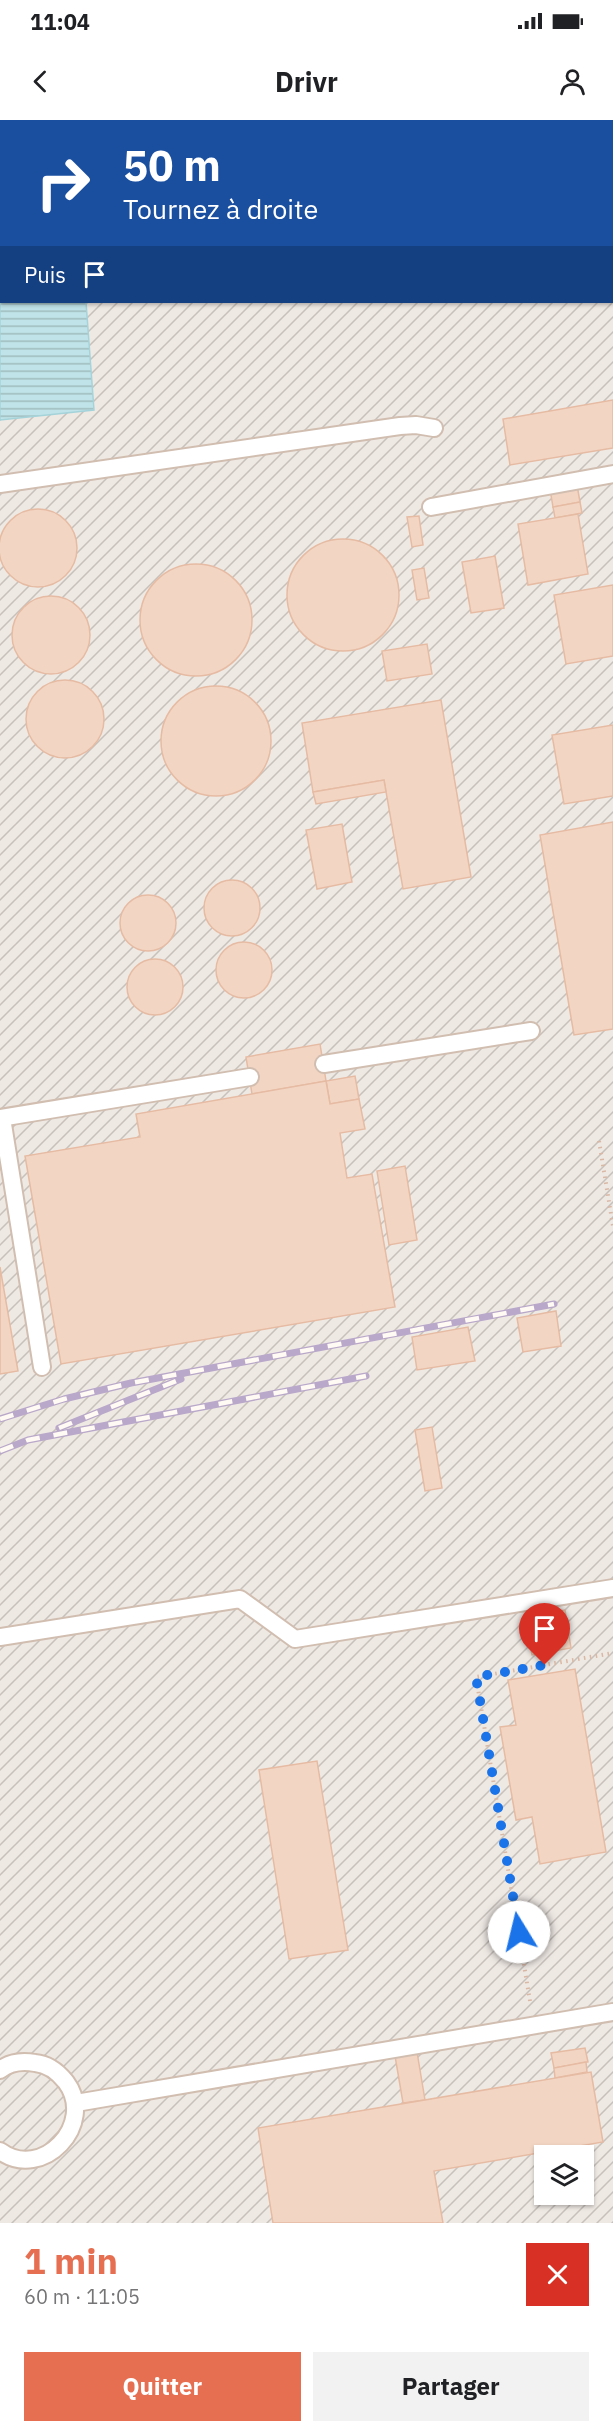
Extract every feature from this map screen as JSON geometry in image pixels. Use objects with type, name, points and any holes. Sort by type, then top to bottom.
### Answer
[{"type":"lane","points":[[0,484],[400,426],[416,424],[434,428]]},
{"type":"lane","points":[[431,507],[613,474]]},
{"type":"lane","points":[[324,1064],[531,1031]]},
{"type":"lane","points":[[42,1367],[1,1118],[250,1077]]},
{"type":"lane","points":[[0,1637],[240,1599],[295,1638],[613,1588]]},
{"type":"lane","points":[[76,2103],[613,2012]]},
{"type":"lane","points":[[0,2070],[23,2061],[43,2064],[59,2074],[71,2089],[76,2103],[72,2128],[61,2145],[43,2156],[23,2159],[0,2151]]},
{"type":"path","points":[[599,1141],[613,1226]]},
{"type":"path","points":[[534,2025],[476,1677],[613,1653]]},
{"type":"shaded area","points":[[0,303],[613,303],[613,2223],[0,2223]]},
{"type":"water","points":[[0,303],[86,303],[94,410],[0,420]]},
{"type":"building","points":[[613,400],[613,448],[510,465],[503,419]]},
{"type":"building","points":[[577,485],[580,502],[553,507],[550,489]]},
{"type":"building","points":[[580,502],[582,513],[555,518],[553,507]]},
{"type":"building","points":[[30,509],[46,509],[60,515],[71,526],[77,540],[77,556],[71,570],[60,581],[46,587],[30,587],[16,581],[5,570],[-1,556],[-1,540],[5,526],[16,515]]},
{"type":"building","points":[[578,514],[588,574],[528,585],[518,524]]},
{"type":"building","points":[[419,516],[423,545],[412,547],[407,517]]},
{"type":"building","points":[[343,539],[364,544],[382,556],[394,574],[399,595],[394,616],[382,634],[364,646],[343,651],[322,646],[304,634],[292,616],[287,595],[292,574],[304,556],[322,544]]},
{"type":"building","points":[[495,556],[504,608],[471,613],[462,562]]},
{"type":"building","points":[[196,564],[217,568],[235,581],[248,599],[252,620],[248,641],[235,659],[217,672],[196,676],[175,672],[157,659],[144,641],[140,620],[144,599],[157,581],[175,568]]},
{"type":"building","points":[[424,568],[429,598],[417,600],[412,570]]},
{"type":"building","points":[[613,585],[613,656],[566,664],[554,595]]},
{"type":"building","points":[[51,596],[66,599],[79,607],[87,620],[90,635],[87,650],[79,663],[66,671],[51,674],[36,671],[23,663],[15,650],[12,635],[15,620],[23,607],[36,599]]},
{"type":"building","points":[[427,644],[432,674],[387,681],[382,651]]},
{"type":"building","points":[[65,680],[80,683],[92,692],[101,704],[104,719],[101,734],[92,746],[80,755],[65,758],[50,755],[38,746],[29,734],[26,719],[29,704],[38,692],[50,683]]},
{"type":"building","points":[[216,686],[237,690],[255,702],[267,720],[271,741],[267,762],[255,780],[237,792],[216,796],[195,792],[177,780],[165,762],[161,741],[165,720],[177,702],[195,690]]},
{"type":"building","points":[[441,700],[471,877],[403,889],[384,780],[313,792],[302,723]]},
{"type":"building","points":[[613,725],[613,796],[564,804],[552,735]]},
{"type":"building","points":[[384,780],[386,792],[316,804],[313,792]]},
{"type":"building","points":[[613,822],[613,1029],[574,1035],[540,835]]},
{"type":"building","points":[[342,824],[352,882],[317,889],[306,830]]},
{"type":"building","points":[[232,880],[243,882],[252,888],[258,897],[260,908],[258,919],[252,928],[243,934],[232,936],[221,934],[212,928],[206,919],[204,908],[206,897],[212,888],[221,882]]},
{"type":"building","points":[[148,895],[159,897],[168,903],[174,912],[176,923],[174,934],[168,943],[159,949],[148,951],[137,949],[128,943],[122,934],[120,923],[122,912],[128,903],[137,897]]},
{"type":"building","points":[[244,942],[255,944],[264,950],[270,959],[272,970],[270,981],[264,990],[255,996],[244,998],[233,996],[224,990],[218,981],[216,970],[218,959],[224,950],[233,944]]},
{"type":"building","points":[[155,959],[166,961],[175,967],[181,976],[183,987],[181,998],[175,1007],[166,1013],[155,1015],[144,1013],[135,1007],[129,998],[127,987],[129,976],[135,967],[144,961]]},
{"type":"building","points":[[320,1044],[326,1081],[252,1094],[246,1057]]},
{"type":"building","points":[[355,1076],[359,1099],[330,1104],[326,1081]]},
{"type":"building","points":[[326,1081],[330,1104],[359,1099],[365,1129],[340,1133],[347,1178],[372,1174],[395,1307],[61,1364],[25,1156],[140,1137],[136,1114]]},
{"type":"building","points":[[405,1166],[417,1240],[389,1245],[377,1171]]},
{"type":"building","points":[[0,1267],[18,1371],[0,1374]]},
{"type":"building","points":[[556,1311],[561,1346],[523,1352],[517,1318]]},
{"type":"building","points":[[468,1327],[475,1361],[417,1370],[412,1337]]},
{"type":"building","points":[[432,1427],[442,1488],[425,1491],[415,1430]]},
{"type":"building","points":[[565,1610],[566,1617],[527,1625],[525,1616]]},
{"type":"building","points":[[566,1617],[571,1648],[532,1655],[527,1625]]},
{"type":"building","points":[[575,1669],[606,1852],[540,1864],[532,1817],[516,1820],[500,1727],[516,1725],[508,1680]]},
{"type":"building","points":[[317,1761],[348,1950],[289,1959],[259,1770]]},
{"type":"building","points":[[416,2046],[425,2100],[403,2103],[394,2050]]},
{"type":"building","points":[[585,2048],[588,2062],[554,2068],[551,2053]]},
{"type":"building","points":[[586,2062],[587,2072],[555,2078],[554,2068]]},
{"type":"building","points":[[591,2072],[603,2142],[586,2145],[534,2145],[534,2154],[434,2171],[443,2223],[273,2223],[258,2128]]},
{"type":"railway","points":[[0,1419],[64,1399],[131,1383],[554,1304]]},
{"type":"railway","points":[[0,1451],[28,1440],[366,1376]]},
{"type":"railway","points":[[59,1428],[181,1379]]},
{"type":"route","points":[[519,1932],[476,1677],[545,1665]]}]
